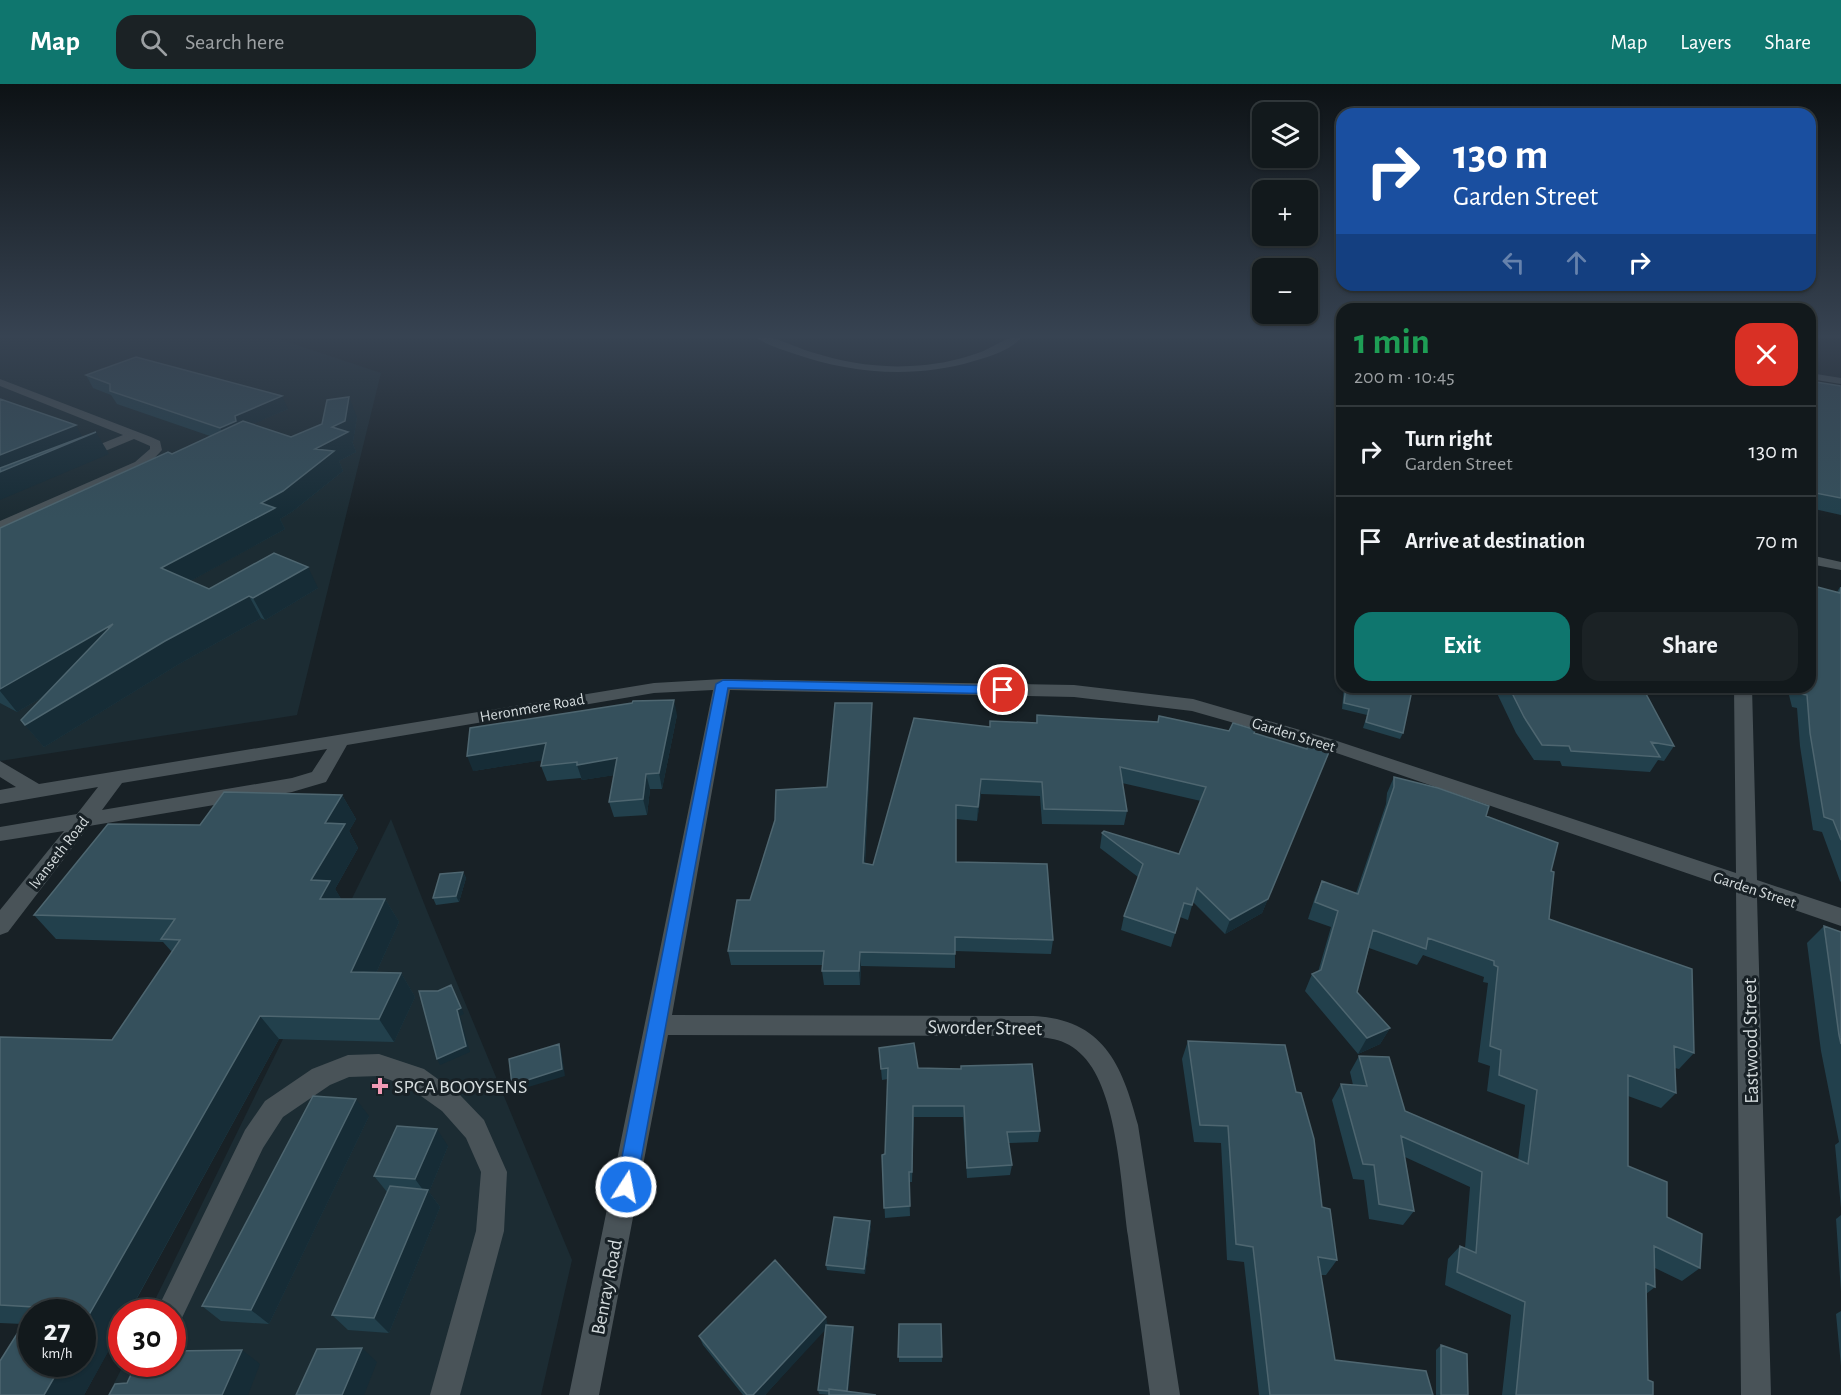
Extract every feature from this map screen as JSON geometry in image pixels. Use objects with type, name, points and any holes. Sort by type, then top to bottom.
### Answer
[{"type":"street","points":[[0,526],[140,465],[156,450],[156,444],[38,397]]},
{"type":"street","points":[[72,460],[134,435]]},
{"type":"street","points":[[1816,560],[1841,566]]},
{"type":"street","name":"Heronmere Road","points":[[0,797],[617,693],[723,684]]},
{"type":"street","name":"Garden Street","points":[[723,684],[1074,691],[1193,705],[1325,744],[1841,917]]},
{"type":"street","name":"Benray Road","points":[[584,1395],[723,684]]},
{"type":"street","name":"Eastwood Street","points":[[1743,693],[1756,1395]]},
{"type":"street","points":[[0,834],[292,785],[319,777],[342,740]]},
{"type":"street","points":[[0,768],[36,791]]},
{"type":"street","name":"Ivanseth Road","points":[[0,926],[116,778]]},
{"type":"street","name":"Sworder Street","points":[[658,1025],[1049,1027],[1085,1042],[1108,1072],[1117,1091],[1125,1125],[1165,1395]]},
{"type":"street","points":[[176,1299],[254,1139],[274,1109],[292,1094],[321,1077],[348,1066],[379,1065],[415,1077],[451,1103],[475,1129],[494,1172],[490,1231],[445,1395]]},
{"type":"shaded area","points":[[0,397],[375,397],[297,715],[0,761]]},
{"type":"shaded area","name":"SPCA BOOYSENS","points":[[391,819],[572,1260],[541,1395],[108,1395],[117,1377],[186,1377],[186,1299],[155,1299]]},
{"type":"building","points":[[128,397],[279,397],[235,416],[236,421],[220,428]]},
{"type":"building","points":[[349,397],[345,421],[332,427],[348,432],[315,449],[334,451],[283,491],[261,503],[275,508],[161,568],[209,589],[274,553],[308,567],[253,598],[249,596],[165,641],[25,725],[21,720],[113,624],[0,689],[0,528],[168,452],[172,454],[243,421],[291,437],[322,424],[327,400]]},
{"type":"building","points":[[1816,397],[1841,397],[1841,498],[1816,493]]},
{"type":"building","points":[[0,399],[76,425],[0,455]]},
{"type":"building","points":[[96,432],[0,472],[0,468]]},
{"type":"building","points":[[1816,587],[1840,593],[1841,587],[1841,840],[1833,820],[1824,817],[1810,733],[1807,695],[1802,694],[1816,693]]},
{"type":"building","points":[[1345,693],[1411,693],[1403,733],[1366,722],[1369,709],[1344,703]]},
{"type":"building","points":[[1512,693],[1646,694],[1674,746],[1651,742],[1660,757],[1571,751],[1569,746],[1542,745]]},
{"type":"building","points":[[674,700],[659,773],[646,774],[643,799],[609,802],[617,758],[577,765],[577,762],[541,766],[546,743],[467,756],[470,728],[632,703],[633,701]]},
{"type":"building","points":[[835,703],[872,703],[863,863],[873,865],[914,718],[990,727],[990,721],[1037,723],[1037,715],[1158,722],[1159,716],[1229,731],[1233,723],[1256,730],[1254,733],[1307,749],[1308,745],[1329,752],[1268,899],[1230,920],[1197,888],[1192,905],[1184,903],[1175,933],[1124,916],[1143,864],[1102,833],[1104,831],[1179,854],[1206,787],[1120,767],[1127,811],[1044,809],[1042,782],[981,779],[978,807],[956,805],[956,862],[1047,864],[1053,940],[955,937],[955,954],[860,952],[859,971],[822,971],[824,951],[728,951],[737,900],[750,900],[775,820],[776,790],[827,787]]},
{"type":"building","points":[[1394,777],[1438,788],[1489,806],[1486,816],[1558,843],[1551,871],[1554,872],[1549,919],[1692,969],[1694,1053],[1674,1046],[1676,1093],[1628,1075],[1628,1166],[1667,1182],[1667,1217],[1702,1234],[1700,1268],[1654,1246],[1655,1287],[1646,1283],[1648,1380],[1653,1382],[1653,1395],[1516,1395],[1525,1302],[1457,1272],[1460,1246],[1476,1253],[1482,1172],[1401,1136],[1414,1211],[1379,1204],[1374,1165],[1363,1164],[1341,1084],[1367,1086],[1359,1056],[1389,1057],[1405,1111],[1528,1164],[1537,1090],[1499,1075],[1501,1050],[1490,1046],[1498,967],[1494,965],[1494,961],[1428,938],[1426,949],[1373,930],[1357,992],[1390,1028],[1367,1038],[1312,974],[1321,970],[1338,911],[1315,902],[1322,881],[1358,894],[1394,787]]},
{"type":"building","points":[[224,792],[342,795],[325,823],[345,824],[311,880],[330,881],[320,899],[385,899],[351,972],[401,973],[379,1019],[260,1016],[96,1303],[96,1299],[18,1299],[18,1306],[0,1305],[0,1037],[112,1040],[180,940],[161,939],[175,919],[34,915],[108,824],[200,825]]},
{"type":"building","points":[[463,872],[456,896],[433,898],[440,874]]},
{"type":"building","points":[[1824,926],[1841,932],[1841,1044],[1839,1035]]},
{"type":"building","points":[[451,985],[461,1008],[457,1010],[466,1046],[437,1059],[419,991],[438,991]]},
{"type":"building","points":[[1188,1041],[1285,1045],[1296,1092],[1301,1093],[1314,1139],[1322,1207],[1330,1209],[1337,1260],[1318,1257],[1335,1360],[1426,1371],[1433,1395],[1270,1395],[1253,1247],[1236,1244],[1228,1126],[1200,1125]]},
{"type":"building","points":[[914,1043],[918,1068],[961,1069],[961,1066],[1032,1064],[1040,1131],[1007,1132],[1012,1165],[967,1168],[964,1106],[913,1106],[912,1172],[909,1172],[910,1206],[884,1208],[882,1155],[885,1154],[888,1068],[881,1069],[879,1048]]},
{"type":"building","points":[[559,1044],[562,1069],[512,1085],[509,1059]]},
{"type":"building","points":[[313,1096],[356,1099],[251,1310],[202,1306]]},
{"type":"building","points":[[397,1126],[437,1129],[415,1179],[374,1176]]},
{"type":"building","points":[[390,1186],[428,1190],[374,1318],[332,1315]]},
{"type":"building","points":[[834,1217],[870,1221],[864,1269],[826,1265]]},
{"type":"building","points":[[775,1260],[826,1317],[753,1395],[747,1395],[699,1336]]},
{"type":"building","points":[[899,1324],[941,1324],[942,1357],[898,1357]]},
{"type":"building","points":[[826,1325],[853,1327],[847,1391],[818,1390]]},
{"type":"building","points":[[18,1332],[18,1377],[54,1377],[44,1395],[0,1395],[0,1361]]},
{"type":"building","points":[[1441,1345],[1467,1354],[1468,1395],[1441,1395]]},
{"type":"building","points":[[362,1348],[342,1395],[296,1395],[317,1349]]},
{"type":"building","points":[[242,1350],[222,1395],[109,1395],[115,1384],[127,1383],[130,1377],[186,1377],[186,1351]]},
{"type":"building","points":[[829,1389],[876,1395],[829,1395]]},
{"type":"place","name":"SPCA BOOYSENS","points":[[380,1086]]},
{"type":"route","points":[[626,1187],[723,684],[1003,690]]}]
